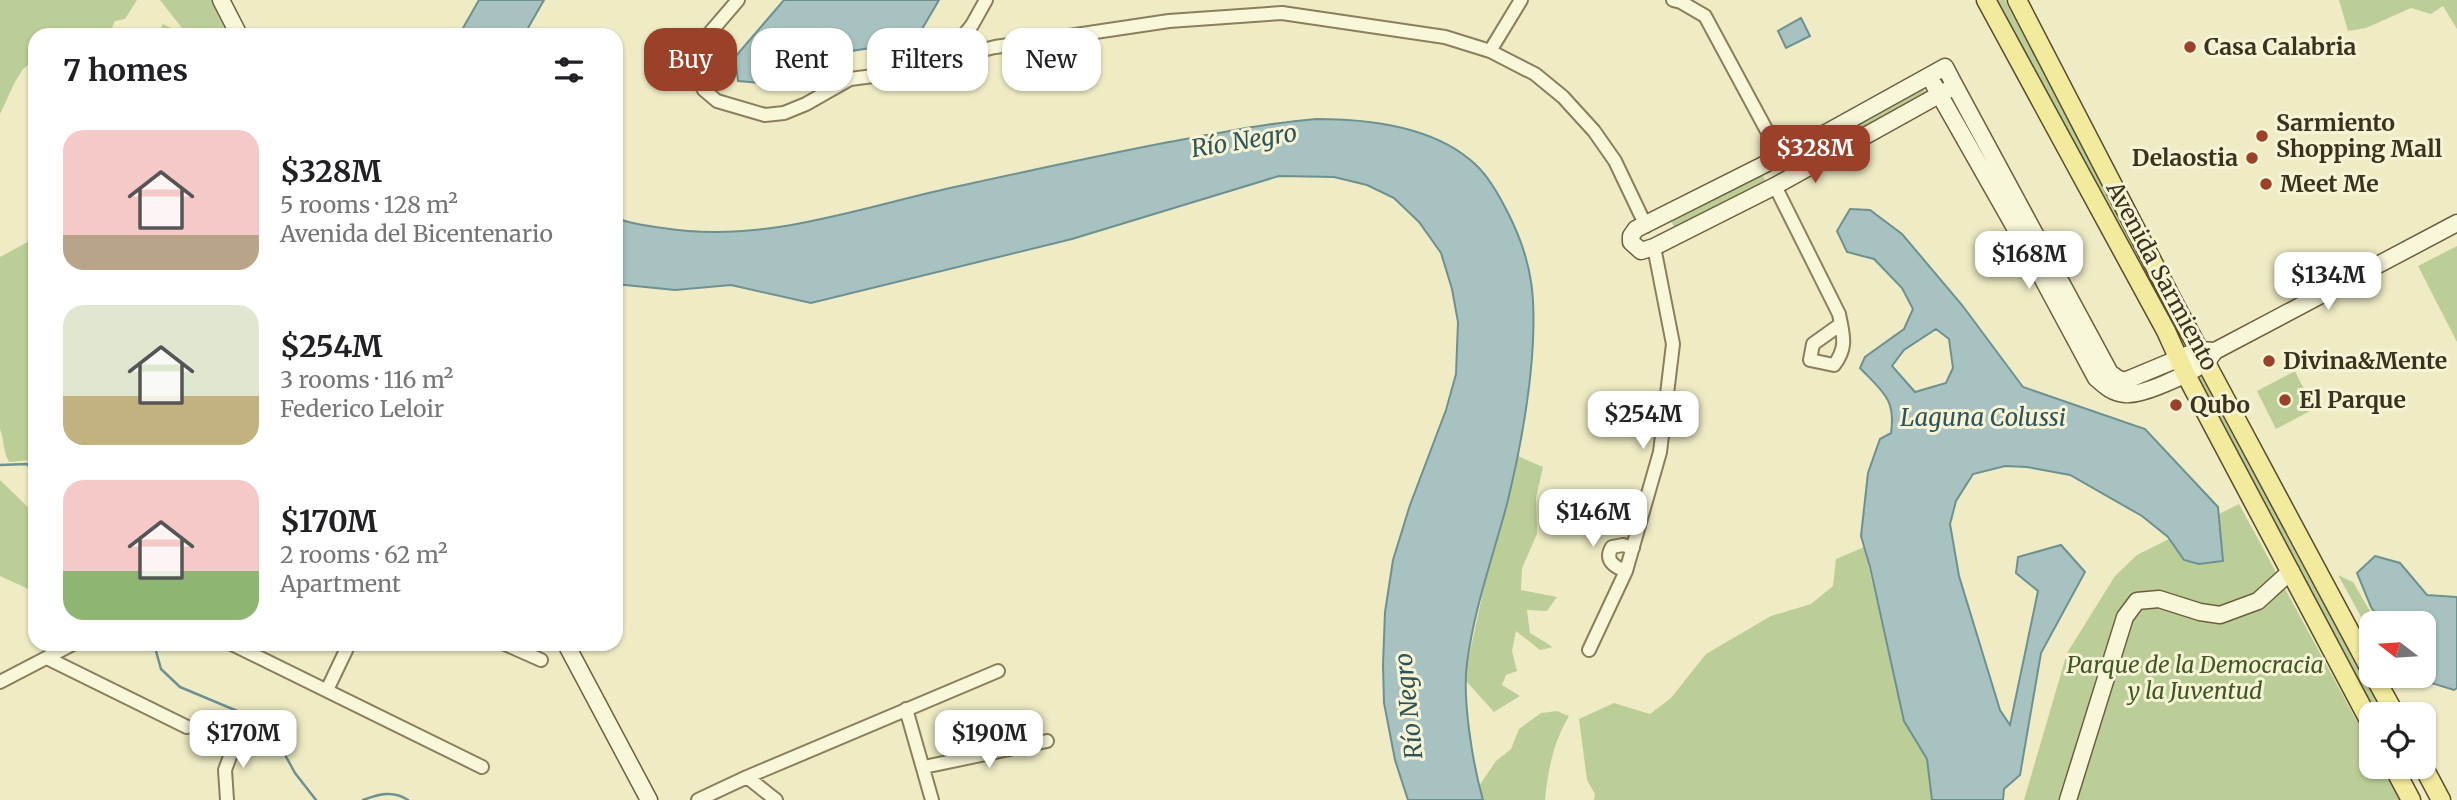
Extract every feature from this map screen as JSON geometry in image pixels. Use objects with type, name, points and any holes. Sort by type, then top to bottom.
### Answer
[{"type":"main road","name":"Avenida Sarmiento","points":[[1986,0],[2359,702]]},
{"type":"main road","name":"Avenida Sarmiento","points":[[2017,0],[2207,355],[2359,648]]},
{"type":"main road","points":[[2400,779],[2411,800]]},
{"type":"main road","points":[[2430,779],[2441,800]]},
{"type":"street","points":[[221,0],[235,28]]},
{"type":"street","points":[[738,0],[696,48],[693,69],[704,89],[717,101],[765,114],[784,113],[850,79],[867,77]]},
{"type":"street","points":[[970,28],[986,0]]},
{"type":"street","points":[[1490,51],[1521,0]]},
{"type":"street","points":[[1673,0],[1704,16],[1785,155],[1802,171]]},
{"type":"street","points":[[988,49],[1169,21],[1282,13],[1445,37],[1490,51],[1535,74],[1563,97],[1594,131],[1615,162],[1646,226]]},
{"type":"street","points":[[972,25],[979,40],[995,47]]},
{"type":"street","points":[[1955,86],[1775,186],[1654,247],[1641,251],[1631,242],[1631,236],[1636,229],[1766,165],[1945,67],[1955,86],[2096,378],[2108,390],[2127,395],[2137,393],[2457,223]]},
{"type":"street","points":[[1929,77],[2024,229]]},
{"type":"street","points":[[1766,165],[1839,314],[1841,324]]},
{"type":"street","points":[[1588,650],[1626,571],[1660,452],[1673,344],[1654,247]]},
{"type":"street","points":[[1626,571],[1612,564],[1609,551],[1612,547],[1623,545],[1633,548]]},
{"type":"street","points":[[2068,800],[2125,617],[2137,601],[2159,599],[2200,612],[2220,615],[2258,601],[2291,572]]},
{"type":"street","points":[[0,682],[60,651]]},
{"type":"street","points":[[246,651],[482,767]]},
{"type":"street","points":[[327,690],[346,651]]},
{"type":"street","points":[[521,651],[541,660]]},
{"type":"street","points":[[570,651],[649,800]]},
{"type":"street","points":[[47,658],[187,727]]},
{"type":"street","points":[[698,800],[998,671]]},
{"type":"street","points":[[906,709],[932,800]]},
{"type":"street","points":[[227,800],[225,770],[237,737]]},
{"type":"street","points":[[924,767],[1047,741]]},
{"type":"street","points":[[747,777],[776,800]]},
{"type":"green space","points":[[0,0],[137,0],[125,19],[115,21],[112,28],[28,28],[28,65],[15,82],[0,114]]},
{"type":"green space","points":[[160,0],[212,0],[226,28],[182,28]]},
{"type":"green space","points":[[1991,0],[2005,0],[2189,343],[2179,348]]},
{"type":"green space","points":[[2339,0],[2457,0],[2457,29],[2443,6],[2431,14],[2411,8],[2366,28],[2348,31]]},
{"type":"green space","points":[[1923,88],[1928,96],[1805,162],[1800,154]]},
{"type":"green space","points":[[1762,174],[1767,183],[1675,228],[1670,219]]},
{"type":"green space","points":[[28,242],[28,460],[9,462],[0,429],[0,257]]},
{"type":"green space","points":[[2457,246],[2457,342],[2418,266]]},
{"type":"green space","name":"El Parque","points":[[2295,371],[2314,409],[2276,429],[2257,391]]},
{"type":"green space","points":[[2206,372],[2359,656],[2359,683],[2194,378]]},
{"type":"green space","points":[[1518,456],[1543,467],[1536,498],[1537,534],[1522,568],[1521,590],[1557,597],[1547,611],[1527,610],[1530,633],[1553,647],[1540,650],[1516,631],[1512,651],[1517,671],[1506,675],[1502,685],[1520,696],[1494,712],[1466,681],[1467,665],[1491,556]]},
{"type":"green space","points":[[0,480],[28,507],[28,589],[0,576]]},
{"type":"green space","name":"Parque de la Democracia y la Juventud","points":[[2239,504],[2359,725],[2359,779],[2389,779],[2400,800],[2024,800],[2067,653],[2115,576],[2137,555]]},
{"type":"green space","points":[[1864,547],[1904,721],[1927,759],[1932,800],[1594,800],[1595,794],[1587,780],[1579,719],[1614,703],[1650,714],[1671,698],[1706,654],[1771,616],[1811,604],[1833,586],[1836,559]]},
{"type":"green space","points":[[2338,575],[2353,582],[2370,611],[2359,611],[2359,613]]},
{"type":"green space","points":[[2362,688],[2376,688],[2384,702],[2370,702]]},
{"type":"green space","points":[[1557,711],[1569,716],[1552,757],[1545,800],[1483,800],[1479,786],[1496,761],[1511,749],[1519,729],[1541,713]]},
{"type":"water","points":[[479,0],[544,0],[528,28],[463,28]]},
{"type":"water","points":[[784,0],[939,0],[923,28],[867,28],[867,49],[853,51],[853,28],[760,28]]},
{"type":"water","points":[[1801,18],[1810,36],[1786,48],[1778,31]]},
{"type":"water","points":[[751,38],[751,82],[738,81],[737,55]]},
{"type":"water","name":"Río Negro","points":[[1317,119],[1380,123],[1422,133],[1441,141],[1460,152],[1481,170],[1498,194],[1523,249],[1531,283],[1534,318],[1525,413],[1507,504],[1479,603],[1467,663],[1469,732],[1483,800],[1408,800],[1395,760],[1384,703],[1385,612],[1393,560],[1456,374],[1458,322],[1441,253],[1419,222],[1394,198],[1367,185],[1334,177],[1279,176],[1072,239],[811,303],[731,285],[675,290],[623,285],[623,221],[645,226],[700,232],[772,228],[1142,147]]},
{"type":"water","name":"Laguna Colussi","points":[[1850,209],[1870,210],[1902,234],[1962,305],[2023,387],[2145,429],[2218,507],[2223,561],[2199,564],[2184,560],[2168,537],[2142,516],[2070,475],[2005,466],[1973,474],[1956,501],[1950,524],[1959,576],[2000,710],[2010,725],[2038,591],[2016,573],[2018,557],[2061,545],[2085,572],[2041,653],[2020,775],[2004,789],[2003,800],[1932,800],[1927,759],[1904,721],[1861,536],[1868,473],[1880,439],[1891,433],[1892,412],[1886,397],[1860,368],[1865,357],[1904,329],[1913,309],[1902,288],[1874,259],[1847,252],[1837,231]],"holes":[[[1936,329],[1949,339],[1953,368],[1946,383],[1915,392],[1892,366],[1904,350]]]},
{"type":"water","points":[[2375,556],[2400,563],[2427,595],[2457,597],[2457,688],[2454,690],[2436,684],[2436,611],[2374,611],[2357,573]]},
{"type":"waterway","points":[[0,465],[28,465]]},
{"type":"waterway","points":[[156,651],[161,669],[180,687],[268,724],[295,773],[316,800]]},
{"type":"waterway","points":[[363,800],[386,794],[408,800]]},
{"type":"place","name":"Casa Calabria","points":[[2190,47]]},
{"type":"place","name":"Sarmiento Shopping Mall","points":[[2262,136]]},
{"type":"place","name":"Delaostia","points":[[2252,158]]},
{"type":"place","name":"Meet Me","points":[[2266,184]]},
{"type":"place","name":"Divina&Mente","points":[[2269,361]]},
{"type":"place","name":"El Parque","points":[[2285,400]]},
{"type":"place","name":"Qubo","points":[[2176,405]]}]
